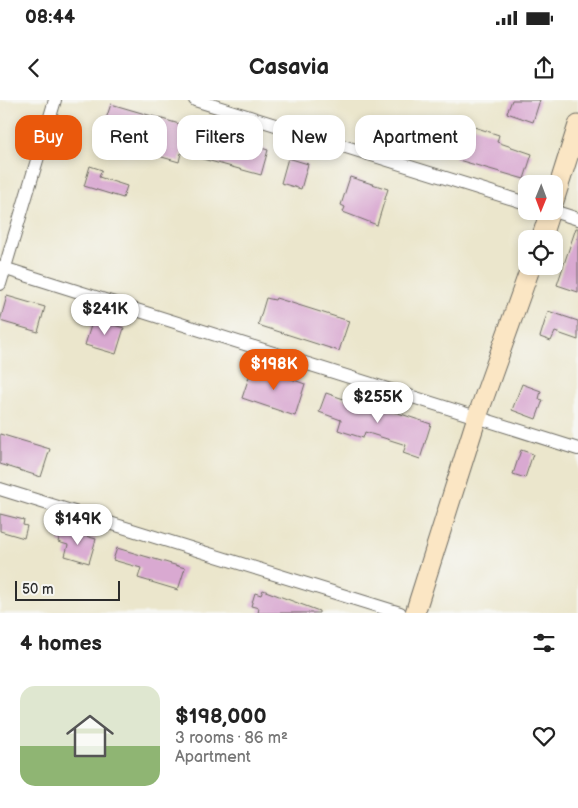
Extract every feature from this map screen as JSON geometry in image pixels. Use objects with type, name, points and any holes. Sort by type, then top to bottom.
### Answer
[{"type":"street","points":[[0,284],[2,268],[56,100]]},
{"type":"street","points":[[195,100],[518,201]]},
{"type":"street","points":[[562,175],[578,125]]},
{"type":"street","points":[[563,215],[578,220]]},
{"type":"street","points":[[2,268],[578,449]]},
{"type":"street","points":[[415,613],[477,417],[528,275]]},
{"type":"street","points":[[0,489],[400,613]]},
{"type":"building","points":[[512,100],[540,100],[533,122],[507,113]]},
{"type":"building","points":[[111,104],[149,115],[107,115]]},
{"type":"building","points":[[167,120],[177,123],[177,160],[179,160],[179,162],[167,158]]},
{"type":"building","points":[[476,128],[499,135],[497,142],[532,154],[525,175],[518,175],[518,177],[458,160],[476,160]]},
{"type":"building","points":[[263,149],[268,150],[261,175],[206,160],[263,160]]},
{"type":"building","points":[[287,160],[308,164],[301,189],[281,183]]},
{"type":"building","points":[[90,166],[102,170],[99,177],[127,186],[123,198],[84,186]]},
{"type":"building","points":[[350,177],[388,189],[377,225],[343,212],[345,207],[341,205]]},
{"type":"building","points":[[576,228],[578,228],[578,292],[557,285],[560,275],[563,275],[563,267]]},
{"type":"building","points":[[7,296],[45,307],[38,332],[0,321]]},
{"type":"building","points":[[266,298],[275,300],[276,298],[349,321],[339,351],[258,325]]},
{"type":"building","points":[[548,311],[578,321],[578,340],[555,332],[551,341],[540,337]]},
{"type":"building","points":[[93,319],[124,328],[116,354],[85,345]]},
{"type":"building","points":[[261,368],[305,384],[295,416],[242,398],[251,371],[260,374]]},
{"type":"building","points":[[522,384],[541,391],[539,399],[543,400],[536,419],[512,410]]},
{"type":"building","points":[[326,393],[376,410],[386,409],[431,424],[420,459],[403,453],[406,445],[365,432],[363,438],[338,430],[341,420],[319,412]]},
{"type":"building","points":[[0,434],[50,449],[41,477],[0,464]]},
{"type":"building","points":[[521,450],[533,454],[525,478],[513,474]]},
{"type":"building","points":[[0,514],[24,520],[23,525],[27,526],[24,538],[0,531]]},
{"type":"building","points":[[62,529],[96,539],[89,563],[65,556],[68,545],[58,542]]},
{"type":"building","points":[[117,548],[185,568],[178,590],[138,578],[141,568],[113,560]]},
{"type":"building","points":[[263,590],[319,611],[319,613],[258,613],[259,608],[251,606],[255,593],[261,595]]}]
